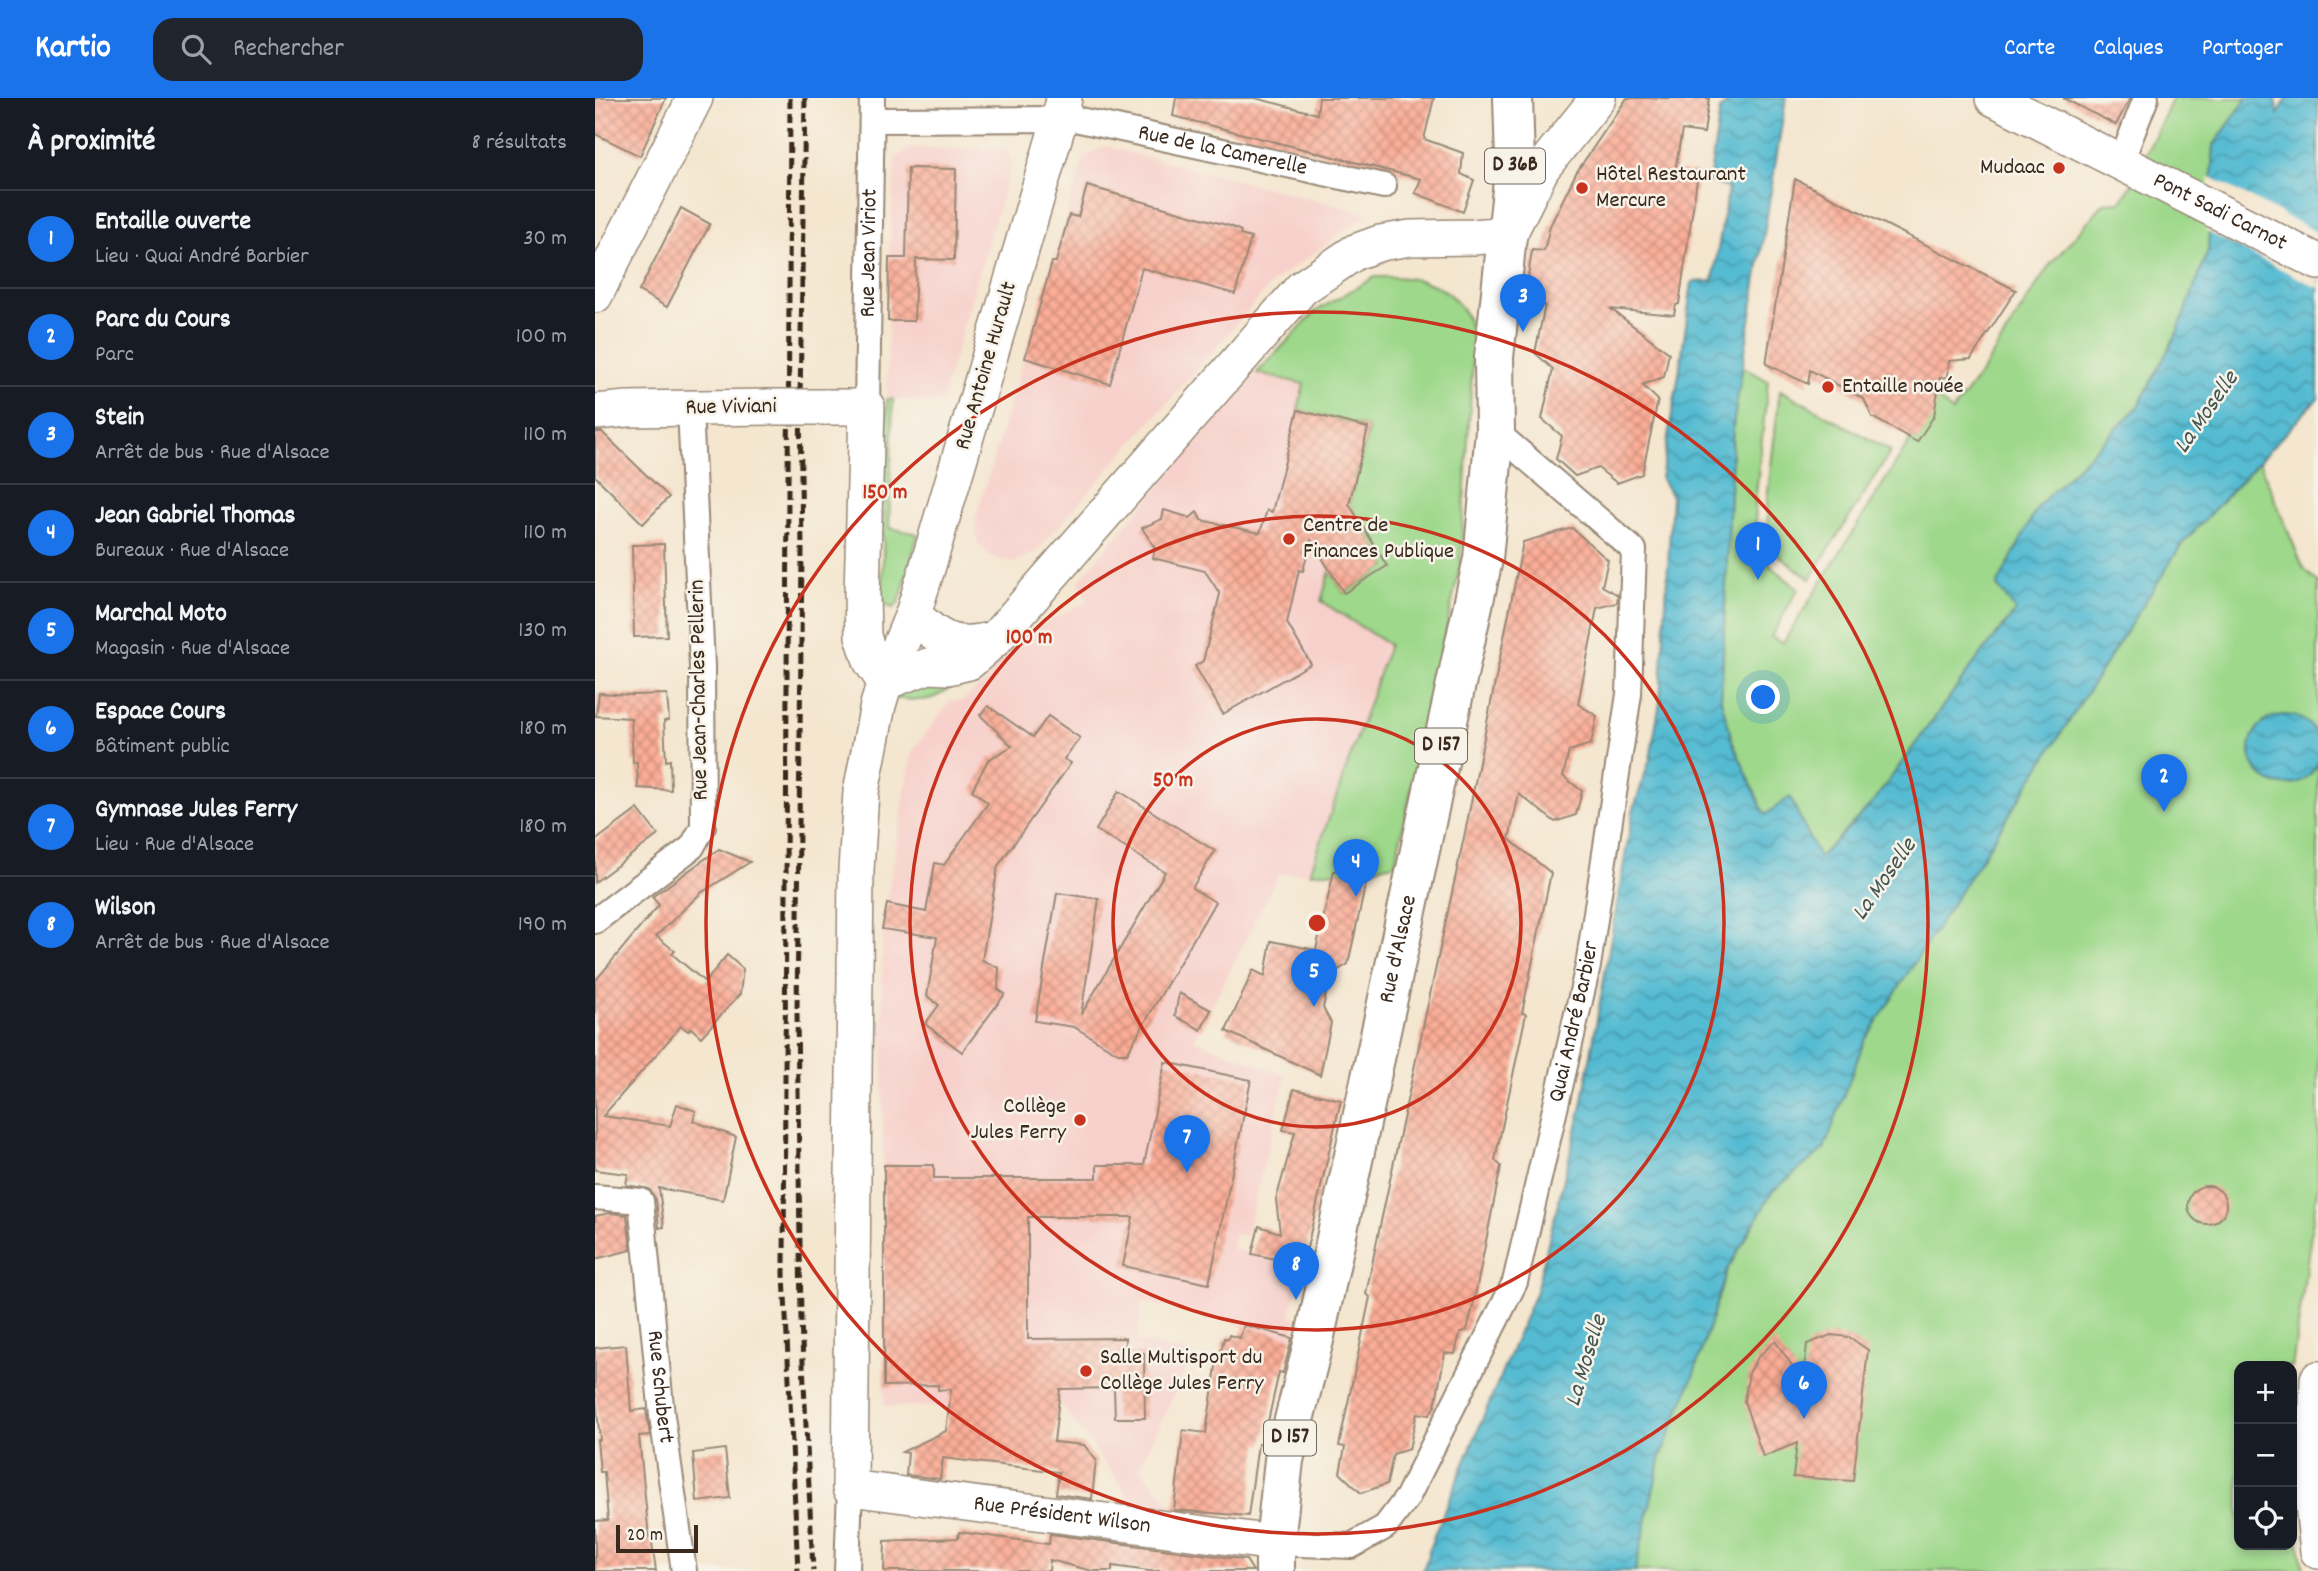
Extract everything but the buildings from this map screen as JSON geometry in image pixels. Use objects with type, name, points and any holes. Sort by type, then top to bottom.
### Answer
[{"type":"main road","name":"D 36B","points":[[1509,234],[1515,162],[1513,98]]},
{"type":"main road","name":"Rue d'Alsace","points":[[1275,1557],[1285,1460],[1315,1336],[1483,558],[1495,431],[1494,357],[1509,234]]},
{"type":"street","points":[[595,295],[695,98]]},
{"type":"street","name":"D 157","points":[[1509,234],[1542,168],[1598,98]]},
{"type":"street","points":[[2121,162],[2146,98]]},
{"type":"street","name":"Pont Sadi Carnot","points":[[2009,101],[2121,162],[2318,262]]},
{"type":"street","points":[[872,109],[1062,108]]},
{"type":"street","name":"Rue de la Camerelle","points":[[1062,108],[1075,119],[1384,186]]},
{"type":"street","name":"Rue Antoine Hurault","points":[[850,1488],[856,870],[861,792],[885,682],[913,614],[926,572],[1062,108]]},
{"type":"street","name":"Rue Jean Viriot","points":[[867,407],[872,109]]},
{"type":"street","points":[[867,407],[863,636],[871,662],[885,682],[928,666],[948,667],[969,662],[995,639],[1302,288],[1355,252],[1380,243],[1509,234]]},
{"type":"street","name":"Rue Viviani","points":[[595,412],[628,409],[867,407]]},
{"type":"street","name":"Rue Jean-Charles Pellerin","points":[[595,921],[692,847],[703,827],[702,666],[690,408]]},
{"type":"street","name":"Quai André Barbier","points":[[1275,1557],[1351,1546],[1385,1527],[1407,1498],[1515,1282],[1588,966],[1629,695],[1634,550],[1495,431]]},
{"type":"street","points":[[862,594],[874,613],[889,623],[913,614],[925,626],[956,643],[971,645],[995,639]]},
{"type":"street","name":"Rue Schubert","points":[[595,1196],[641,1201],[662,1416],[684,1571]]},
{"type":"street","points":[[2318,1379],[2312,1505],[2318,1551]]},
{"type":"street","points":[[847,1571],[850,1488]]},
{"type":"street","name":"Rue Président Wilson","points":[[850,1488],[1275,1557]]},
{"type":"shaded area","points":[[1105,146],[1369,214],[1273,282],[1037,551],[1015,563],[993,558],[978,544],[975,520],[1084,157]]},
{"type":"shaded area","points":[[911,148],[1007,150],[1012,162],[941,402],[887,399],[889,258],[895,158]]},
{"type":"shaded area","points":[[1375,277],[1404,277],[1428,281],[1450,296],[1466,315],[1474,342],[1460,566],[1395,864],[1369,869],[1279,874],[1194,1040],[1286,1075],[1246,1236],[1235,1234],[1232,1249],[1303,1265],[1290,1316],[1296,1318],[1292,1338],[1142,1301],[1136,1341],[1193,1354],[1139,1468],[1175,1508],[1135,1505],[1059,1401],[965,1407],[884,1406],[882,929],[912,752],[951,700],[962,701],[990,678],[990,667],[1018,636],[1087,602],[1079,580],[1257,373],[1316,311]]},
{"type":"green space","points":[[2173,98],[2247,98],[2214,145],[2208,251],[2177,333],[2138,407],[2038,506],[2016,610],[1874,801],[1819,858],[1790,798],[1765,816],[1733,743],[1721,700],[1733,426],[1742,366],[1768,381],[1755,504],[1758,555],[1798,589],[1771,637],[1783,643],[1937,398],[1952,412],[1981,373],[2049,266],[2104,203],[2120,202],[2128,191]]},
{"type":"green space","points":[[1375,277],[1415,279],[1438,287],[1458,304],[1470,326],[1474,342],[1460,566],[1395,864],[1369,869],[1310,873],[1389,645],[1321,601],[1330,571],[1344,593],[1387,566],[1349,504],[1369,428],[1298,410],[1304,384],[1257,373],[1316,311]]},
{"type":"green space","points":[[1780,390],[1891,451],[1810,579],[1769,548],[1767,500]]},
{"type":"green space","points":[[887,399],[893,399],[889,528],[918,534],[899,603],[893,608],[886,605],[882,598]]},
{"type":"green space","points":[[2259,461],[2304,570],[2318,582],[2318,1184],[2293,1361],[2234,1361],[2234,1550],[2297,1550],[2297,1534],[2304,1571],[1635,1571],[1661,1456],[1693,1376],[1727,1270],[1773,1191],[1824,1149],[1863,1042],[2182,544]]},
{"type":"green space","points":[[961,680],[930,699],[893,698],[902,684]]},
{"type":"water","name":"La Moselle","points":[[1732,98],[1786,98],[1733,426],[1721,700],[1733,743],[1765,815],[1790,797],[1819,858],[1874,801],[1972,666],[2016,611],[1997,586],[2038,506],[2138,407],[2177,333],[2208,251],[2214,145],[2247,98],[2275,98],[2278,114],[2287,98],[2318,98],[2318,398],[2182,544],[1864,1042],[1824,1149],[1773,1191],[1727,1270],[1693,1377],[1661,1456],[1635,1571],[1423,1571],[1433,1538],[1536,1291],[1582,1106],[1633,811],[1650,759],[1660,702],[1672,496],[1661,478],[1692,282],[1713,281],[1728,188],[1709,181],[1720,110]]},
{"type":"water","points":[[2285,715],[2298,718],[2310,725],[2317,737],[2317,763],[2310,775],[2298,782],[2285,785],[2272,782],[2260,775],[2253,763],[2250,750],[2253,737],[2260,725],[2272,718]]},
{"type":"pier","points":[[2209,176],[2318,233],[2318,288],[2206,231]]},
{"type":"railway","points":[[790,98],[784,1274],[798,1571]]},
{"type":"railway","points":[[805,98],[800,399],[802,551],[797,1013],[801,1321],[813,1571]]},
{"type":"place","name":"Mudaac","points":[[2059,168]]},
{"type":"place","name":"Hôtel Restaurant Mercure","points":[[1582,188]]},
{"type":"place","name":"Stein","points":[[1523,332]]},
{"type":"place","name":"Entaille nouée","points":[[1828,387]]},
{"type":"place","name":"Centre de Finances Publique","points":[[1289,539]]},
{"type":"place","name":"Entaille ouverte","points":[[1758,580]]},
{"type":"place","name":"Parc du Cours","points":[[2164,812]]},
{"type":"place","name":"Jean Gabriel Thomas","points":[[1356,897]]},
{"type":"place","name":"Marchal Moto","points":[[1314,1007]]},
{"type":"place","name":"Collège Jules Ferry","points":[[1080,1120]]},
{"type":"place","name":"Gymnase Jules Ferry","points":[[1187,1173]]},
{"type":"place","name":"Wilson","points":[[1296,1300]]},
{"type":"place","name":"Salle Multisport du Collège Jules Ferry","points":[[1086,1371]]},
{"type":"place","name":"Espace Cours","points":[[1804,1419]]}]
